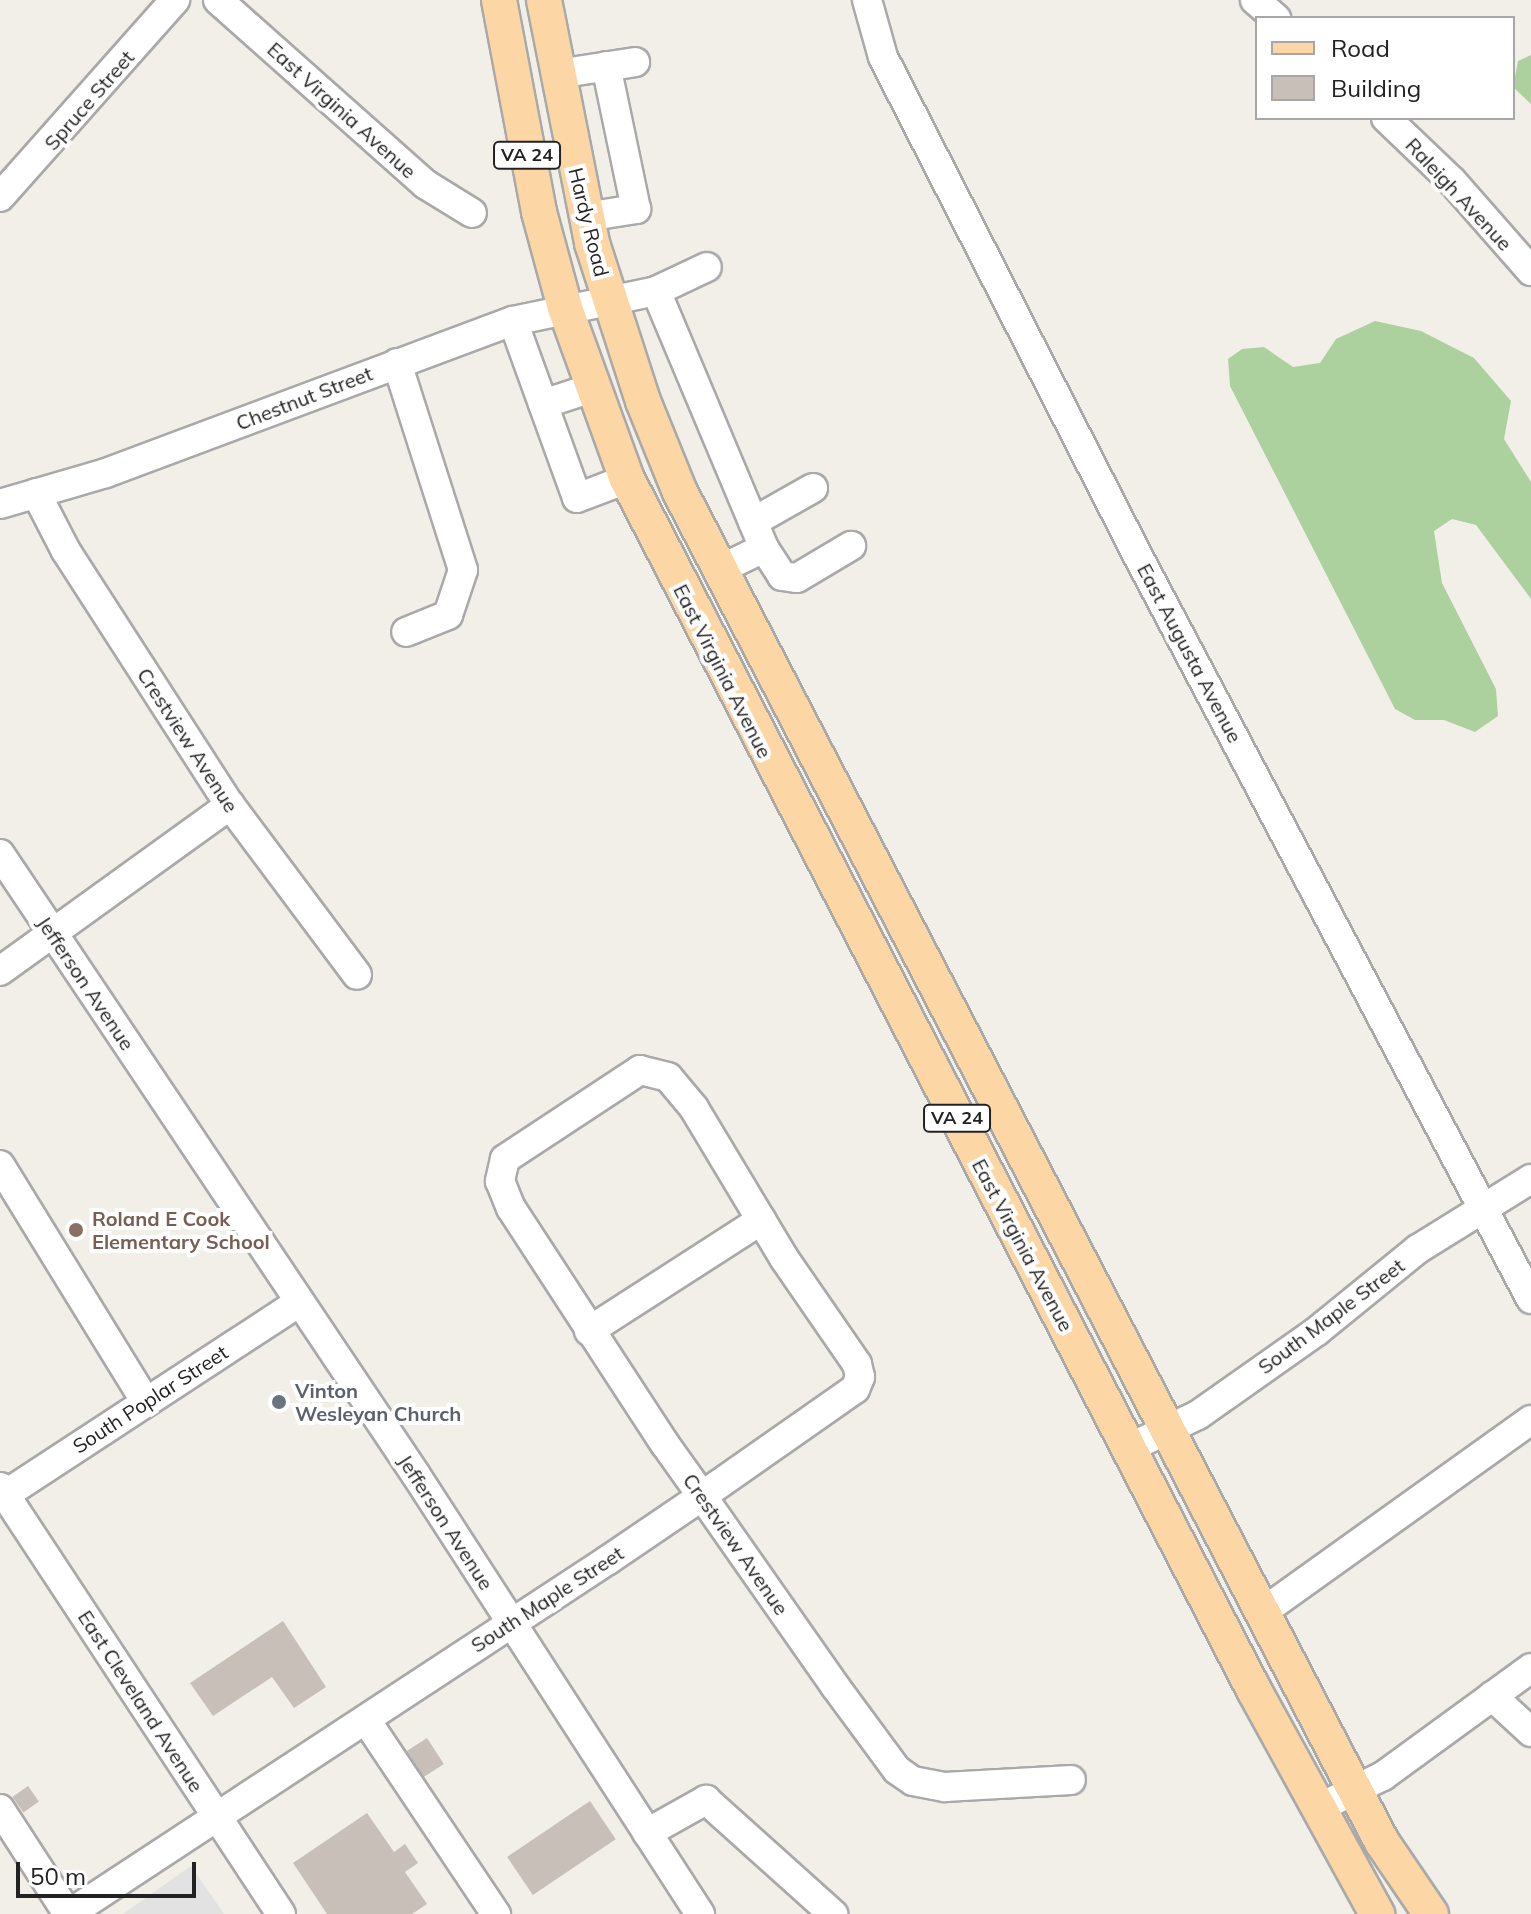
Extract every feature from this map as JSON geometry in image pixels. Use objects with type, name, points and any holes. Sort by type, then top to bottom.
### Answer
[{"type":"main road","name":"VA 24","points":[[499,0],[539,212],[565,308]]},
{"type":"main road","name":"Hardy Road","points":[[544,0],[586,217],[611,302]]},
{"type":"main road","name":"VA 24","points":[[611,302],[648,414],[721,569],[1420,1910]]},
{"type":"main road","name":"East Virginia Avenue","points":[[565,308],[627,479],[1317,1809],[1377,1914]]},
{"type":"street","name":"Spruce Street","points":[[0,197],[175,0]]},
{"type":"street","name":"East Virginia Avenue","points":[[218,0],[425,184],[472,213]]},
{"type":"street","name":"East Augusta Avenue","points":[[867,0],[883,57],[1140,560],[1531,1299]]},
{"type":"street","points":[[1255,0],[1274,16]]},
{"type":"street","points":[[557,74],[635,62]]},
{"type":"street","points":[[586,217],[636,209],[606,66]]},
{"type":"street","name":"Raleigh Avenue","points":[[1388,120],[1452,181],[1531,271]]},
{"type":"street","name":"Chestnut Street","points":[[0,504],[106,473],[513,321],[656,291],[707,267]]},
{"type":"street","points":[[656,291],[764,548],[782,576],[797,578],[851,546]]},
{"type":"street","points":[[513,321],[577,498],[627,479]]},
{"type":"street","points":[[397,363],[463,570],[448,615],[406,632]]},
{"type":"street","points":[[543,404],[592,388]]},
{"type":"street","points":[[753,522],[813,488]]},
{"type":"street","name":"Crestview Avenue","points":[[36,493],[66,551],[230,805],[357,975]]},
{"type":"street","points":[[721,569],[764,548]]},
{"type":"street","points":[[0,971],[230,805]]},
{"type":"street","name":"Jefferson Avenue","points":[[0,854],[300,1302],[700,1914]]},
{"type":"street","name":"Crestview Avenue","points":[[761,1220],[678,1085],[656,1072],[633,1072],[505,1159],[500,1181],[511,1208],[589,1331],[897,1770],[913,1781],[945,1787],[1071,1780]]},
{"type":"street","points":[[0,1165],[146,1402]]},
{"type":"street","name":"South Maple Street","points":[[1129,1448],[1169,1430],[1305,1339],[1418,1249],[1531,1179]]},
{"type":"street","points":[[589,1331],[761,1220]]},
{"type":"street","name":"South Maple Street","points":[[68,1914],[702,1496],[855,1389],[860,1377],[857,1364],[761,1220]]},
{"type":"street","name":"South Poplar Street","points":[[2,1493],[300,1302]]},
{"type":"street","points":[[1264,1611],[1531,1420]]},
{"type":"street","name":"East Cleveland Avenue","points":[[2,1493],[281,1914]]},
{"type":"street","points":[[1317,1809],[1358,1791],[1531,1668]]},
{"type":"street","points":[[1492,1696],[1531,1732]]},
{"type":"street","points":[[366,1720],[496,1914]]},
{"type":"street","points":[[647,1833],[706,1800],[833,1914]]},
{"type":"street","points":[[0,1809],[68,1914]]},
{"type":"green space","points":[[1531,55],[1531,104],[1515,89],[1518,61]]},
{"type":"green space","points":[[1375,321],[1421,331],[1474,358],[1511,401],[1504,439],[1531,482],[1531,599],[1476,525],[1452,519],[1434,531],[1442,583],[1496,689],[1498,716],[1475,732],[1444,720],[1415,720],[1395,709],[1230,386],[1228,359],[1242,349],[1264,347],[1293,367],[1320,363],[1336,339]]},
{"type":"shaded area","points":[[191,1866],[224,1914],[123,1914]]},
{"type":"building","points":[[283,1621],[326,1687],[294,1708],[272,1677],[213,1716],[190,1683]]},
{"type":"building","points":[[427,1738],[444,1764],[424,1777],[407,1751]]},
{"type":"building","points":[[28,1786],[39,1802],[23,1812],[12,1797]]},
{"type":"building","points":[[590,1801],[616,1839],[533,1895],[507,1857]]},
{"type":"building","points":[[367,1813],[394,1852],[405,1844],[418,1863],[405,1872],[427,1904],[412,1914],[327,1914],[293,1863]]},
{"type":"place","name":"Roland E Cook Elementary School","points":[[76,1230]]},
{"type":"place","name":"Vinton Wesleyan Church","points":[[279,1402]]}]
